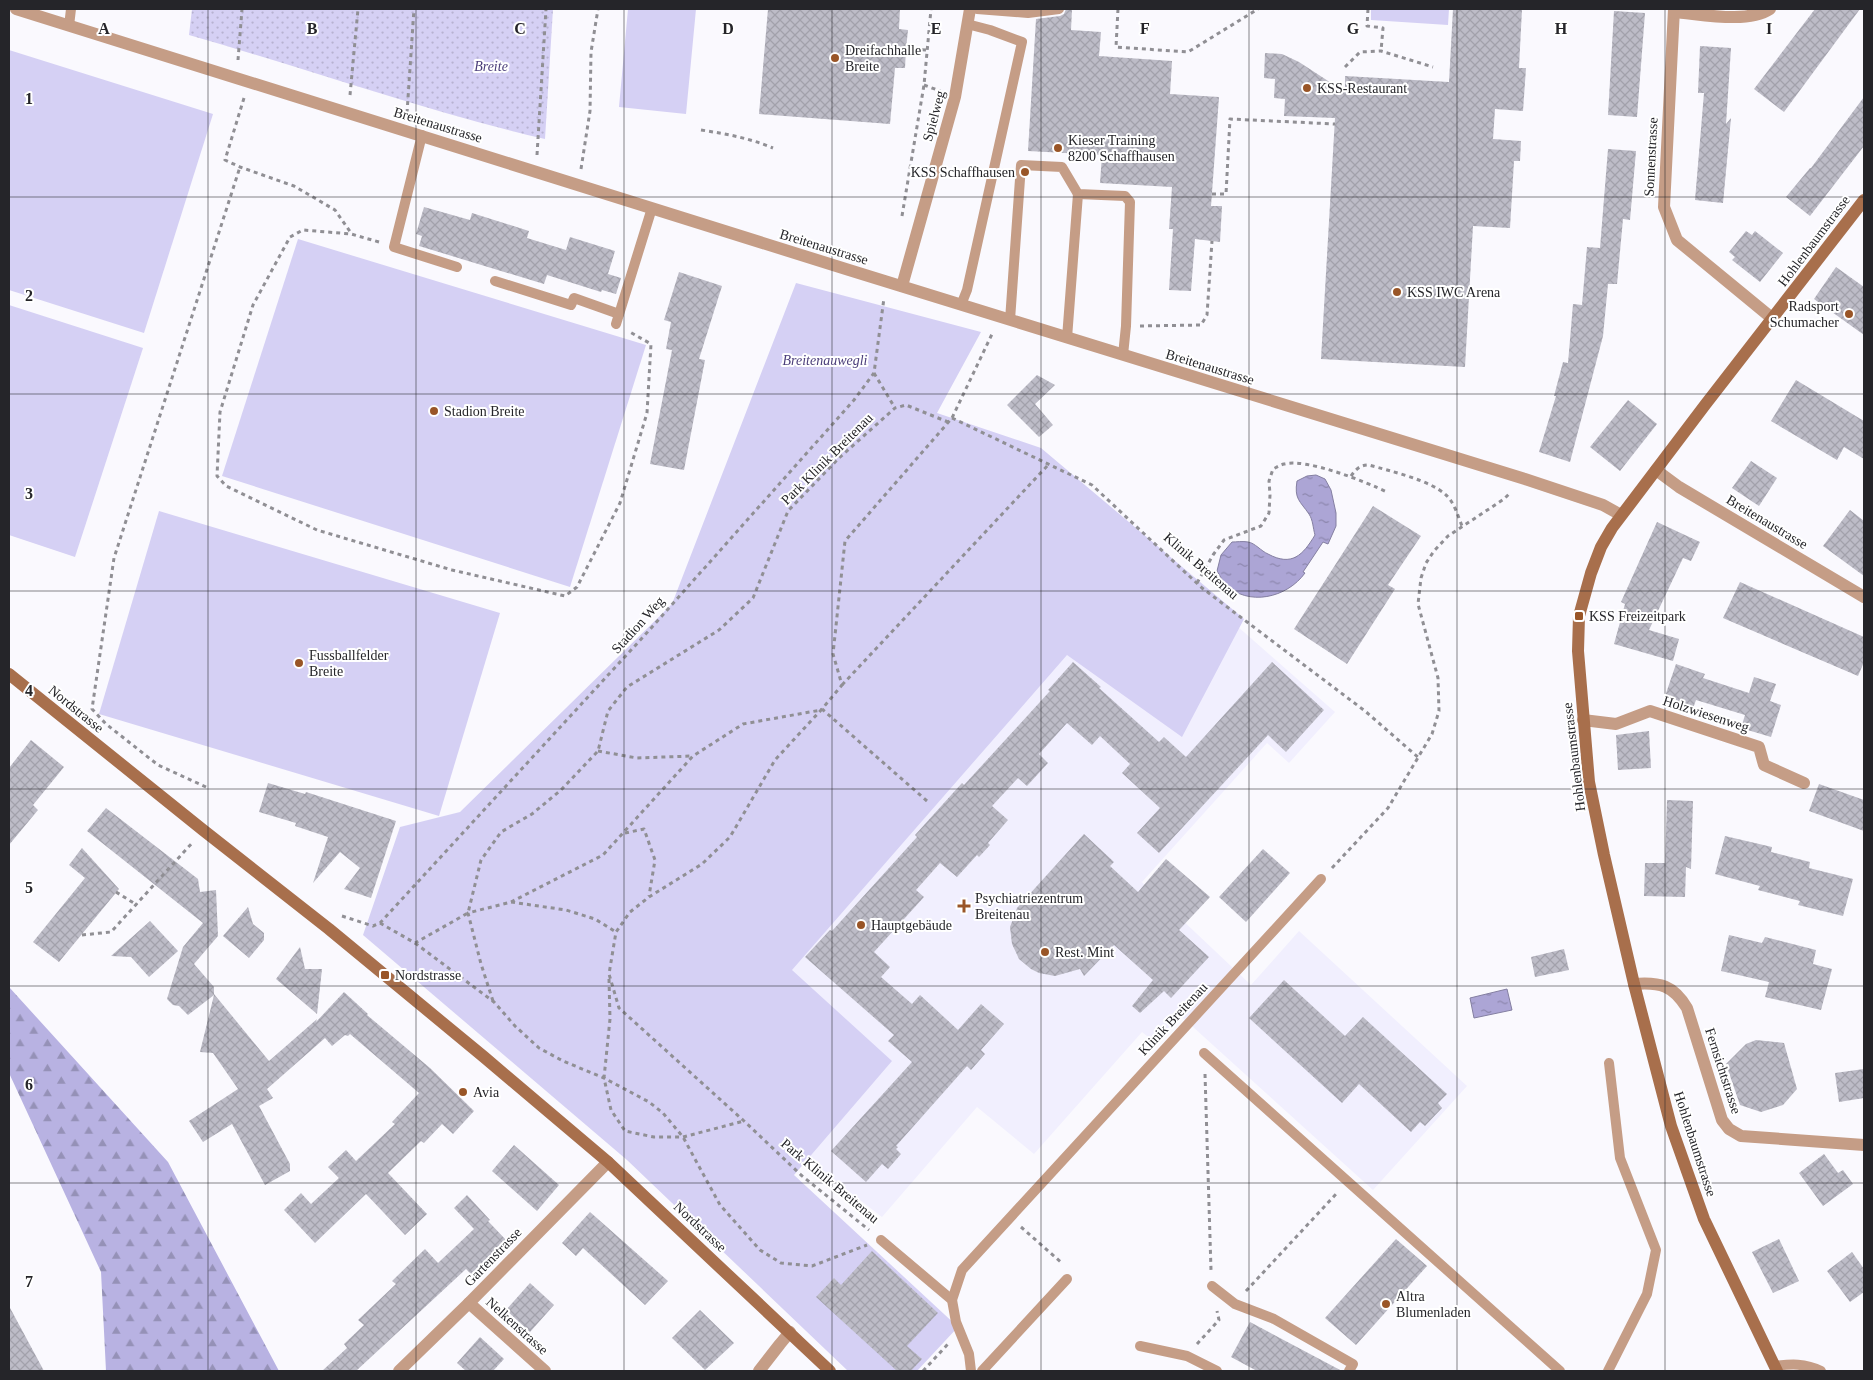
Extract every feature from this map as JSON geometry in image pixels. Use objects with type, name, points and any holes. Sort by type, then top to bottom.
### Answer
[{"type":"street","name":"Breitenaustrasse","points":[[16,9],[1123,356],[1525,479],[1603,505],[1621,515]]},
{"type":"street","name":"Spielweg","points":[[902,286],[955,96],[970,9]]},
{"type":"street","points":[[1674,10],[1739,17],[1762,14],[1770,9]]},
{"type":"street","name":"Sonnenstrasse","points":[[1674,10],[1664,207],[1678,240],[1773,319]]},
{"type":"street","name":"Hohlenbaumstrasse","points":[[1776,1368],[1704,1219],[1671,1126],[1634,984],[1590,791],[1578,651],[1580,616],[1582,601],[1601,547],[1621,515],[1864,200]]},
{"type":"street","name":"Breitenaustrasse","points":[[1656,470],[1679,487],[1864,597]]},
{"type":"street","name":"Nordstrasse","points":[[9,674],[329,929],[608,1162],[830,1371]]},
{"type":"street","name":"Holzwiesenweg","points":[[1583,720],[1616,724],[1650,711],[1759,747],[1764,765],[1804,783]]},
{"type":"street","name":"Fernsichtstrasse","points":[[1634,984],[1653,982],[1670,988],[1680,997],[1687,1008],[1722,1120],[1729,1129],[1741,1136],[1864,1144]]},
{"type":"street","name":"Gartenstrasse","points":[[399,1371],[608,1162]]},
{"type":"street","name":"Nelkenstrasse","points":[[469,1303],[545,1371]]},
{"type":"street","points":[[759,1371],[790,1332]]},
{"type":"lane","points":[[70,26],[71,9]]},
{"type":"lane","points":[[977,9],[1028,13],[1059,9]]},
{"type":"lane","points":[[961,305],[967,290],[1022,42],[968,24]]},
{"type":"lane","points":[[422,135],[394,247],[457,267]]},
{"type":"lane","points":[[1005,318],[1021,166],[1062,167],[1078,194],[1066,338]]},
{"type":"lane","points":[[1078,194],[1125,196],[1130,202],[1126,326],[1123,356]]},
{"type":"lane","points":[[616,324],[652,208]]},
{"type":"lane","points":[[495,282],[571,305],[574,298],[619,314]]},
{"type":"lane","name":"Klinik Breitenau","points":[[952,1300],[962,1270],[1321,879]]},
{"type":"lane","points":[[1204,1053],[1560,1371]]},
{"type":"lane","points":[[1608,1371],[1647,1294],[1656,1250],[1620,1158],[1609,1063]]},
{"type":"lane","points":[[881,1240],[952,1300],[960,1331],[969,1354],[970,1371]]},
{"type":"lane","points":[[982,1371],[1067,1279]]},
{"type":"lane","points":[[1212,1286],[1235,1304],[1274,1319],[1353,1364],[1350,1371]]},
{"type":"lane","points":[[1140,1346],[1187,1356],[1217,1371]]},
{"type":"lane","points":[[1776,1368],[1798,1363],[1821,1371]]},
{"type":"path","points":[[236,78],[242,9]]},
{"type":"path","points":[[348,113],[358,9]]},
{"type":"path","points":[[405,130],[414,9]]},
{"type":"path","points":[[536,171],[546,9]]},
{"type":"path","points":[[578,185],[590,111],[592,52],[598,9]]},
{"type":"path","name":"Spielweg","points":[[901,222],[924,85],[931,9]]},
{"type":"path","points":[[1118,9],[1116,47],[1188,52],[1258,9]]},
{"type":"path","points":[[1368,9],[1367,26],[1383,28],[1381,51]]},
{"type":"path","points":[[906,49],[927,50]]},
{"type":"path","points":[[1345,67],[1360,52],[1381,51],[1433,67]]},
{"type":"path","points":[[249,82],[225,160],[294,186],[335,210],[351,234]]},
{"type":"path","points":[[1212,194],[1226,194],[1230,119],[1335,124]]},
{"type":"path","points":[[701,130],[735,135],[754,140],[772,148]]},
{"type":"path","points":[[206,787],[158,765],[106,724],[92,709],[114,558],[240,167]]},
{"type":"path","points":[[394,247],[351,234],[303,230],[290,237],[253,305],[220,412],[217,476],[226,486],[317,530],[452,570],[565,596],[577,587],[620,503],[647,413],[651,344],[616,324]]},
{"type":"path","points":[[1126,326],[1201,326],[1207,315],[1212,241]]},
{"type":"path","name":"Stadion Weg","points":[[380,923],[649,630],[854,400],[874,373],[886,282]]},
{"type":"path","points":[[842,685],[833,654],[845,540],[952,418],[1005,318]]},
{"type":"path","points":[[874,373],[895,408],[906,405],[948,422]]},
{"type":"path","name":"Park Klinik Breitenau","points":[[494,1002],[481,964],[468,913],[481,860],[501,832],[532,814],[561,790],[598,751],[608,712],[627,686],[720,630],[753,598],[788,511],[839,458],[895,408]]},
{"type":"path","name":"Klinik Breitenau","points":[[952,418],[1092,485],[1197,584],[1365,711],[1419,758]]},
{"type":"path","points":[[1197,584],[1213,555],[1224,540],[1261,526],[1269,513],[1269,481],[1273,469],[1283,464],[1295,463],[1351,476],[1387,492]]},
{"type":"path","name":"Park Klinik Breitenau","points":[[744,1121],[683,1137],[654,1137],[625,1131],[611,1110],[604,1078],[610,1019],[609,974],[616,932],[630,912],[649,897],[702,864],[730,838],[776,760],[842,685],[1049,464]]},
{"type":"path","points":[[1351,476],[1362,465],[1369,465],[1424,482],[1446,495],[1457,513],[1462,526]]},
{"type":"path","points":[[1321,879],[1388,808],[1432,734],[1439,711],[1440,695],[1438,678],[1418,604],[1421,578],[1426,564],[1434,551],[1448,536],[1504,499],[1525,479]]},
{"type":"path","points":[[416,943],[468,913],[511,902],[603,856],[693,756],[743,724],[822,709],[927,801]]},
{"type":"path","points":[[598,751],[637,758],[693,756]]},
{"type":"path","points":[[625,833],[644,829],[655,860],[649,897]]},
{"type":"path","points":[[82,935],[111,932],[193,841]]},
{"type":"path","points":[[116,892],[137,904]]},
{"type":"path","points":[[511,902],[566,910],[595,919],[616,932]]},
{"type":"path","points":[[340,915],[373,926],[380,923]]},
{"type":"path","name":"Park Klinik Breitenau","points":[[380,923],[416,943],[494,1002],[514,1026],[539,1048],[562,1062],[604,1078],[649,1102],[664,1113],[683,1137],[720,1205],[760,1250],[782,1263],[812,1266],[881,1240]]},
{"type":"path","name":"Park Klinik Breitenau","points":[[609,974],[619,1008],[801,1175],[881,1240]]},
{"type":"path","points":[[1187,1356],[1219,1320],[1212,1286],[1204,1053]]},
{"type":"path","points":[[1235,1304],[1348,1182]]},
{"type":"path","points":[[1011,1217],[1064,1265],[1067,1279]]},
{"type":"path","points":[[923,1371],[960,1331]]},
{"type":"shaded area","name":"Psychiatriezentrum Breitenau","points":[[1044,582],[1204,597],[1335,712],[1289,763],[1267,743],[1142,882],[1251,985],[1299,931],[1467,1086],[1373,1190],[1182,1017],[1157,1044],[1142,1032],[1034,1154],[977,1107],[882,1217],[779,1137],[712,962]]},
{"type":"green space","name":"Breite","points":[[192,9],[553,9],[545,139],[455,116],[189,35]]},
{"type":"green space","points":[[628,9],[696,9],[686,114],[619,107]]},
{"type":"green space","points":[[1371,9],[1449,9],[1448,25],[1371,20]]},
{"type":"green space","points":[[9,50],[213,114],[144,333],[9,290]]},
{"type":"green space","name":"Stadion Breite","points":[[298,239],[646,345],[570,587],[222,476]]},
{"type":"green space","name":"Breitenauwegli","points":[[796,283],[981,332],[937,413],[1041,448],[1244,619],[1182,737],[1067,655],[792,970],[892,1061],[794,1175],[958,1327],[917,1371],[848,1371],[627,1160],[363,935],[400,827],[460,812],[672,604]]},
{"type":"green space","points":[[9,305],[143,348],[75,557],[9,535]]},
{"type":"green space","name":"Fussballfelder Breite","points":[[159,511],[500,613],[439,816],[99,714]]},
{"type":"green space","points":[[9,987],[168,1162],[279,1371],[106,1371],[101,1272],[9,1073]]},
{"type":"water","points":[[1316,475],[1325,479],[1331,490],[1336,513],[1336,526],[1328,544],[1323,542],[1303,572],[1305,573],[1297,582],[1278,594],[1256,597],[1245,596],[1234,591],[1224,583],[1217,571],[1221,555],[1232,542],[1251,543],[1276,558],[1290,559],[1301,553],[1311,542],[1315,535],[1312,521],[1298,499],[1296,487],[1297,481],[1307,476]]},
{"type":"water","points":[[1507,989],[1512,1010],[1474,1018],[1470,998]]},
{"type":"building","name":"Dreifachhalle Breite","points":[[768,9],[900,9],[899,29],[908,30],[905,68],[895,68],[890,124],[759,114]]},
{"type":"building","points":[[1066,9],[1072,9],[1071,30],[1101,32],[1099,56],[1172,61],[1170,94],[1219,97],[1211,206],[1222,206],[1220,242],[1195,239],[1191,291],[1169,290],[1173,229],[1169,229],[1172,187],[1100,183],[1102,155],[1028,151],[1036,19],[1060,16],[1064,14]]},
{"type":"building","name":"KSS IWC Arena","points":[[1453,9],[1522,9],[1519,68],[1526,68],[1523,111],[1495,109],[1493,139],[1521,141],[1520,161],[1514,161],[1510,228],[1473,226],[1465,367],[1321,359],[1335,118],[1284,116],[1285,99],[1274,98],[1275,79],[1264,78],[1265,53],[1282,54],[1299,62],[1345,92],[1345,76],[1449,82]]},
{"type":"building","points":[[1815,9],[1860,9],[1784,112],[1754,89]]},
{"type":"building","points":[[1614,11],[1645,13],[1637,117],[1608,115]]},
{"type":"building","points":[[1700,46],[1731,48],[1726,124],[1731,118],[1723,203],[1695,200],[1704,93],[1698,93]]},
{"type":"building","points":[[1864,97],[1864,146],[1810,216],[1786,197],[1811,168]]},
{"type":"building","points":[[1608,149],[1636,151],[1630,220],[1623,219],[1617,284],[1608,284],[1603,336],[1570,462],[1539,452],[1556,396],[1554,396],[1563,362],[1568,363],[1573,304],[1582,305],[1587,247],[1600,248]]},
{"type":"building","points":[[424,207],[470,220],[472,213],[529,231],[527,238],[566,250],[570,237],[615,251],[608,274],[621,278],[616,294],[602,290],[601,292],[547,275],[544,284],[419,246],[422,236],[416,234]]},
{"type":"building","points":[[1746,231],[1752,235],[1755,231],[1783,253],[1760,282],[1732,260],[1735,257],[1729,252]]},
{"type":"building","name":"Radsport Schumacher","points":[[1836,267],[1864,287],[1864,335],[1814,299]]},
{"type":"building","points":[[679,272],[722,286],[699,359],[705,360],[684,470],[650,464],[672,350],[666,349],[671,322],[664,320]]},
{"type":"building","points":[[1037,375],[1055,385],[1035,404],[1053,425],[1039,437],[1007,405]]},
{"type":"building","points":[[1796,380],[1864,421],[1864,459],[1844,447],[1837,460],[1771,421]]},
{"type":"building","points":[[1628,400],[1657,424],[1620,471],[1590,447]]},
{"type":"building","points":[[1751,461],[1777,478],[1759,506],[1732,488]]},
{"type":"building","points":[[1373,506],[1421,536],[1388,585],[1395,589],[1347,664],[1294,629]]},
{"type":"building","points":[[1850,510],[1864,521],[1864,576],[1823,546]]},
{"type":"building","points":[[1657,522],[1700,542],[1691,561],[1683,558],[1649,630],[1679,639],[1673,661],[1614,644],[1625,604],[1621,602]]},
{"type":"building","points":[[1740,582],[1864,637],[1864,662],[1858,676],[1723,618]]},
{"type":"building","name":"Hauptgebäude","points":[[1073,662],[1159,742],[1164,737],[1186,757],[1272,662],[1324,710],[1286,752],[1268,735],[1159,853],[1137,833],[1160,808],[1122,773],[1130,764],[1100,736],[1092,745],[1067,723],[1039,754],[1048,763],[1027,786],[1018,778],[992,806],[1008,820],[988,843],[990,845],[979,857],[977,855],[957,877],[940,863],[916,890],[924,897],[874,952],[890,967],[881,977],[912,1004],[920,995],[958,1030],[981,1004],[1004,1024],[981,1050],[985,1054],[971,1070],[967,1066],[896,1146],[898,1147],[896,1149],[901,1154],[888,1169],[882,1164],[866,1182],[831,1151],[912,1062],[888,1041],[894,1035],[805,957],[830,930],[832,931],[917,837],[915,835],[962,783],[964,785],[1050,691],[1048,690]]},
{"type":"building","points":[[1676,664],[1705,674],[1703,678],[1749,693],[1754,677],[1776,684],[1770,701],[1781,705],[1771,737],[1741,728],[1745,715],[1696,700],[1692,711],[1663,702]]},
{"type":"building","points":[[1649,731],[1651,768],[1618,770],[1616,735]]},
{"type":"building","points":[[31,740],[64,767],[33,805],[38,810],[9,845],[9,768]]},
{"type":"building","points":[[268,783],[305,794],[306,792],[396,821],[371,898],[344,889],[360,868],[340,852],[313,883],[328,837],[295,826],[296,823],[259,812]]},
{"type":"building","points":[[1819,784],[1864,800],[1864,831],[1809,811]]},
{"type":"building","points":[[1667,800],[1693,801],[1691,869],[1686,867],[1685,897],[1644,896],[1645,863],[1665,863]]},
{"type":"building","points":[[106,808],[198,879],[200,892],[216,890],[218,936],[194,964],[214,987],[214,994],[269,1061],[317,1019],[316,1022],[344,992],[367,1015],[430,1068],[474,1111],[453,1134],[442,1124],[424,1143],[421,1141],[388,1173],[427,1214],[405,1235],[366,1194],[315,1243],[284,1210],[301,1193],[311,1204],[339,1178],[328,1167],[346,1150],[356,1161],[395,1124],[392,1122],[419,1093],[350,1034],[348,1036],[345,1035],[332,1046],[325,1038],[267,1089],[273,1098],[259,1106],[290,1164],[290,1171],[265,1185],[232,1124],[203,1142],[189,1121],[238,1089],[213,1053],[200,1052],[214,995],[188,1015],[179,1006],[173,1005],[167,999],[183,947],[203,923],[87,831]]},
{"type":"building","points":[[1084,834],[1114,862],[1110,866],[1138,892],[1166,859],[1210,897],[1179,930],[1209,957],[1171,998],[1164,991],[1140,1013],[1132,1006],[1153,980],[1114,945],[1084,976],[1080,969],[1055,976],[1039,973],[1031,969],[1019,959],[1012,944],[1010,927],[1017,908]]},
{"type":"building","points":[[1725,836],[1772,847],[1771,852],[1810,862],[1809,868],[1853,879],[1843,916],[1798,905],[1800,901],[1758,890],[1760,886],[1715,874]]},
{"type":"building","points":[[82,848],[119,889],[59,962],[33,942],[85,878],[69,865]]},
{"type":"building","points":[[1263,849],[1290,873],[1246,922],[1219,897]]},
{"type":"building","points":[[248,907],[253,924],[264,933],[264,940],[249,958],[223,936]]},
{"type":"building","points":[[150,921],[178,951],[149,977],[131,957],[111,956]]},
{"type":"building","points":[[1729,935],[1762,943],[1765,937],[1816,950],[1813,964],[1832,969],[1821,1010],[1765,997],[1769,982],[1721,971]]},
{"type":"building","points":[[300,947],[305,969],[322,969],[317,1014],[276,979]]},
{"type":"building","points":[[1564,949],[1569,970],[1535,977],[1531,957]]},
{"type":"building","points":[[1284,980],[1345,1036],[1363,1017],[1447,1094],[1438,1103],[1442,1108],[1425,1126],[1420,1122],[1411,1132],[1359,1084],[1342,1103],[1249,1018]]},
{"type":"building","points":[[1756,1040],[1784,1043],[1797,1089],[1783,1105],[1761,1112],[1740,1105],[1726,1064],[1746,1044]]},
{"type":"building","points":[[1864,1069],[1864,1098],[1839,1102],[1835,1073]]},
{"type":"building","points":[[514,1145],[559,1185],[537,1211],[492,1171]]},
{"type":"building","points":[[1824,1154],[1838,1173],[1843,1170],[1853,1184],[1823,1206],[1799,1173]]},
{"type":"building","points":[[467,1195],[506,1240],[471,1274],[466,1269],[356,1371],[322,1371],[347,1348],[344,1344],[364,1325],[358,1320],[396,1284],[392,1281],[425,1249],[438,1263],[474,1229],[454,1208]]},
{"type":"building","points":[[590,1212],[668,1281],[645,1305],[583,1248],[576,1256],[562,1243]]},
{"type":"building","points":[[1396,1239],[1427,1266],[1356,1345],[1325,1318]]},
{"type":"building","points":[[1779,1239],[1799,1281],[1773,1293],[1752,1252]]},
{"type":"building","points":[[872,1251],[938,1313],[907,1346],[922,1359],[911,1371],[897,1371],[816,1297],[834,1278],[841,1285]]},
{"type":"building","points":[[1852,1252],[1864,1269],[1864,1292],[1850,1302],[1827,1271]]},
{"type":"building","points":[[530,1283],[554,1305],[530,1332],[506,1310]]},
{"type":"building","points":[[9,1306],[44,1371],[9,1371]]},
{"type":"building","points":[[700,1310],[734,1343],[705,1370],[672,1338]]},
{"type":"building","points":[[1250,1322],[1342,1371],[1257,1371],[1231,1357]]},
{"type":"building","points":[[480,1337],[504,1359],[493,1371],[466,1371],[457,1363]]},
{"type":"place","name":"Dreifachhalle Breite","points":[[835,58]]},
{"type":"place","name":"KSS-Restaurant","points":[[1307,88]]},
{"type":"place","name":"Kieser Training 8200 Schaffhausen","points":[[1058,148]]},
{"type":"place","name":"KSS Schaffhausen","points":[[1025,172]]},
{"type":"place","name":"KSS IWC Arena","points":[[1397,292]]},
{"type":"place","name":"Radsport Schumacher","points":[[1849,314]]},
{"type":"place","name":"Stadion Breite","points":[[434,411]]},
{"type":"place","name":"KSS Freizeitpark","points":[[1579,616]]},
{"type":"place","name":"Fussballfelder Breite","points":[[299,663]]},
{"type":"place","name":"Psychiatriezentrum Breitenau","points":[[964,906]]},
{"type":"place","name":"Hauptgebäude","points":[[861,925]]},
{"type":"place","name":"Rest. Mint","points":[[1045,952]]},
{"type":"place","name":"Nordstrasse","points":[[385,975]]},
{"type":"place","name":"Avia","points":[[463,1092]]},
{"type":"place","name":"Altra Blumenladen","points":[[1386,1304]]}]
